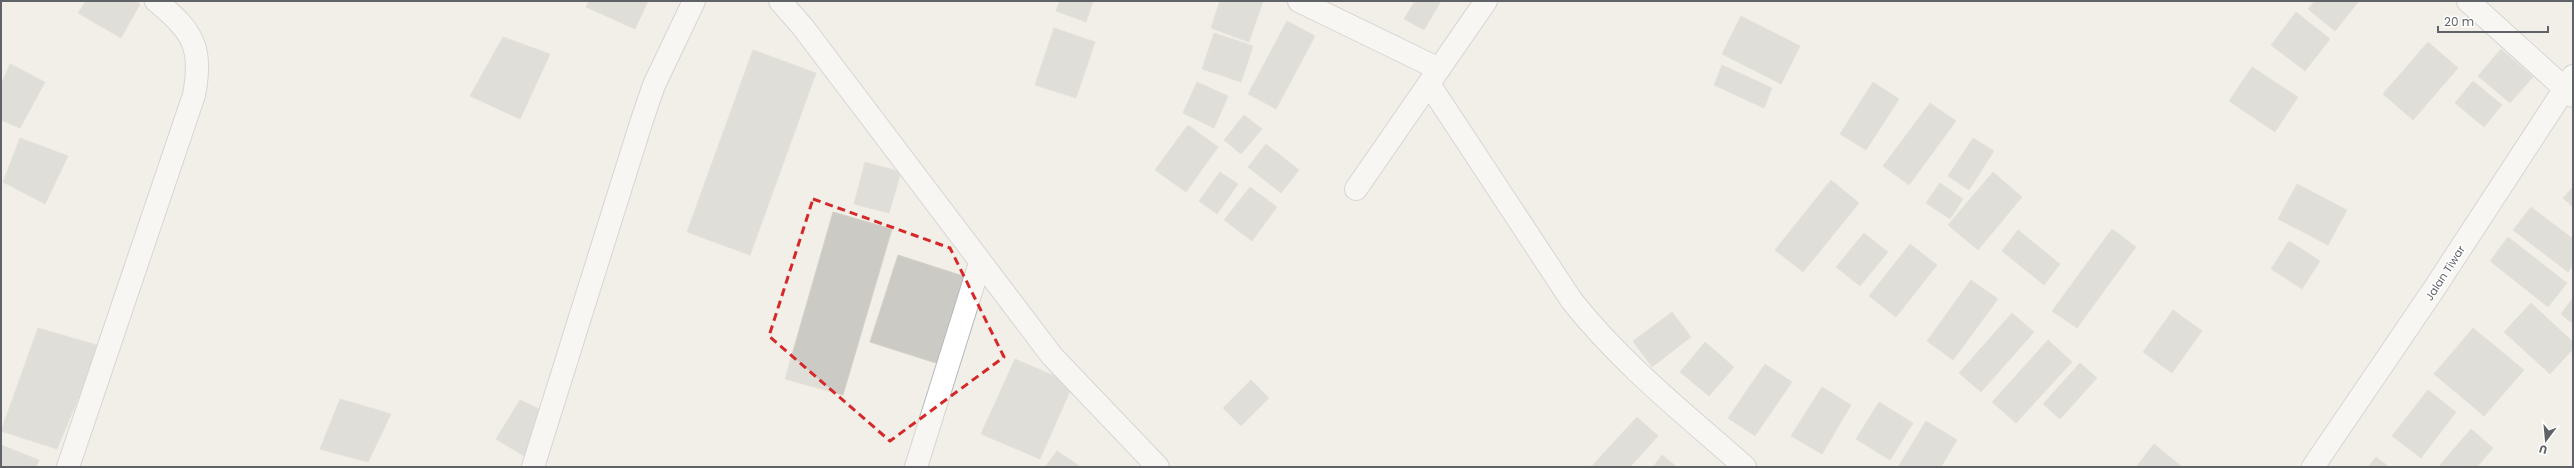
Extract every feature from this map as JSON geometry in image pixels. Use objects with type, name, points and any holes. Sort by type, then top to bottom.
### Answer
[{"type":"street","points":[[68,467],[195,89],[197,54],[191,36],[181,21],[156,1]]},
{"type":"street","points":[[533,467],[654,85],[694,1]]},
{"type":"street","points":[[780,1],[802,26],[980,263],[1052,356],[1158,467]]},
{"type":"street","points":[[1299,1],[1434,77],[1572,301],[1597,332],[1626,362],[1745,467]]},
{"type":"street","points":[[1356,189],[1486,1]]},
{"type":"street","points":[[2468,1],[2570,87]]},
{"type":"street","name":"Jalan Tiwar","points":[[2313,467],[2570,87]]},
{"type":"street","points":[[916,467],[980,263]]},
{"type":"highlighted area","points":[[813,199],[950,248],[1004,357],[890,441],[769,336]]},
{"type":"building","points":[[86,1],[136,1],[140,4],[121,38],[78,13]]},
{"type":"building","points":[[589,1],[648,1],[635,29],[586,7]]},
{"type":"building","points":[[1060,1],[1093,1],[1086,22],[1056,11]]},
{"type":"building","points":[[1220,1],[1263,1],[1249,42],[1211,28]]},
{"type":"building","points":[[1415,1],[1441,1],[1424,30],[1404,19]]},
{"type":"building","points":[[2315,1],[2359,1],[2335,31],[2308,9]]},
{"type":"building","points":[[2296,12],[2330,39],[2305,71],[2271,45]]},
{"type":"building","points":[[1741,16],[1800,46],[1781,84],[1722,54]]},
{"type":"building","points":[[1287,21],[1315,36],[1276,109],[1248,94]]},
{"type":"building","points":[[1054,28],[1095,42],[1076,98],[1035,85]]},
{"type":"building","points":[[1214,33],[1253,46],[1241,82],[1202,69]]},
{"type":"building","points":[[503,37],[550,54],[520,119],[470,96]]},
{"type":"building","points":[[2428,42],[2458,68],[2413,120],[2383,94]]},
{"type":"building","points":[[2501,49],[2533,77],[2510,103],[2478,76]]},
{"type":"building","points":[[753,50],[816,73],[750,255],[687,232]]},
{"type":"building","points":[[10,64],[45,82],[20,128],[1,120],[1,85]]},
{"type":"building","points":[[1722,65],[1772,88],[1764,108],[1714,85]]},
{"type":"building","points":[[2252,67],[2298,97],[2275,132],[2229,101]]},
{"type":"building","points":[[2473,81],[2502,105],[2484,127],[2455,103]]},
{"type":"building","points":[[1197,82],[1228,96],[1214,128],[1183,113]]},
{"type":"building","points":[[1873,82],[1899,99],[1866,150],[1840,134]]},
{"type":"building","points":[[1930,103],[1956,121],[1909,185],[1883,166]]},
{"type":"building","points":[[1244,115],[1262,129],[1241,154],[1224,140]]},
{"type":"building","points":[[1188,125],[1218,147],[1186,192],[1155,170]]},
{"type":"building","points":[[20,138],[68,156],[45,204],[3,182]]},
{"type":"building","points":[[1973,138],[1994,151],[1969,190],[1948,176]]},
{"type":"building","points":[[1266,144],[1299,170],[1281,193],[1248,167]]},
{"type":"building","points":[[865,162],[901,172],[889,213],[854,204]]},
{"type":"building","points":[[1220,172],[1238,184],[1217,214],[1199,201]]},
{"type":"building","points":[[1993,172],[2022,197],[1978,250],[1948,225]]},
{"type":"building","points":[[1831,180],[1859,203],[1803,272],[1775,250]]},
{"type":"building","points":[[1940,183],[1963,199],[1950,219],[1926,203]]},
{"type":"building","points":[[2297,184],[2347,210],[2328,245],[2278,219]]},
{"type":"building","points":[[1250,187],[1277,207],[1252,241],[1224,220]]},
{"type":"building","points":[[2573,187],[2573,207],[2563,198]]},
{"type":"building","points":[[2531,207],[2573,239],[2573,265],[2568,272],[2513,230]]},
{"type":"building","points":[[833,212],[892,229],[843,395],[785,379]]},
{"type":"building","points":[[2112,229],[2136,247],[2077,328],[2052,311]]},
{"type":"building","points":[[2018,230],[2060,264],[2044,285],[2002,251]]},
{"type":"building","points":[[1864,233],[1888,252],[1860,286],[1836,267]]},
{"type":"building","points":[[2508,237],[2567,283],[2548,307],[2490,261]]},
{"type":"building","points":[[2289,241],[2320,261],[2302,289],[2271,269]]},
{"type":"building","points":[[1910,244],[1937,265],[1896,317],[1869,296]]},
{"type":"building","points":[[898,255],[966,277],[939,364],[870,342]]},
{"type":"building","points":[[1971,280],[1998,299],[1953,360],[1927,341]]},
{"type":"building","points":[[2573,298],[2573,324],[2561,314]]},
{"type":"building","points":[[2531,303],[2573,342],[2573,349],[2550,374],[2504,332]]},
{"type":"building","points":[[2173,310],[2202,331],[2172,373],[2143,352]]},
{"type":"building","points":[[1672,312],[1691,337],[1652,367],[1633,341]]},
{"type":"building","points":[[2012,313],[2034,332],[1981,392],[1959,373]]},
{"type":"building","points":[[38,328],[100,346],[57,449],[1,431]]},
{"type":"building","points":[[2473,328],[2524,370],[2484,416],[2434,374]]},
{"type":"building","points":[[2048,340],[2072,362],[2016,423],[1992,402]]},
{"type":"building","points":[[1705,342],[1734,367],[1709,396],[1680,372]]},
{"type":"building","points":[[1015,359],[1073,384],[1040,459],[981,434]]},
{"type":"building","points":[[2080,363],[2097,378],[2060,419],[2043,404]]},
{"type":"building","points":[[1765,364],[1792,382],[1755,436],[1728,418]]},
{"type":"building","points":[[1251,380],[1269,398],[1241,426],[1223,408]]},
{"type":"building","points":[[1822,387],[1851,405],[1822,454],[1791,436]]},
{"type":"building","points":[[2428,390],[2456,412],[2421,458],[2392,436]]},
{"type":"building","points":[[340,399],[391,414],[368,462],[320,449]]},
{"type":"building","points":[[520,400],[539,409],[534,462],[496,439]]},
{"type":"building","points":[[1879,402],[1913,423],[1890,460],[1856,439]]},
{"type":"building","points":[[1637,417],[1658,436],[1630,467],[1591,467]]},
{"type":"building","points":[[1926,421],[1957,440],[1941,467],[1898,467]]},
{"type":"building","points":[[2471,429],[2493,448],[2477,467],[2442,467],[2440,465]]},
{"type":"building","points":[[2154,444],[2182,467],[2136,467]]},
{"type":"building","points":[[1,445],[39,460],[36,467],[1,467]]},
{"type":"building","points":[[1057,451],[1081,467],[1045,467]]},
{"type":"building","points":[[1662,455],[1677,467],[1653,467]]},
{"type":"building","points":[[2376,457],[2389,467],[2368,467]]}]
